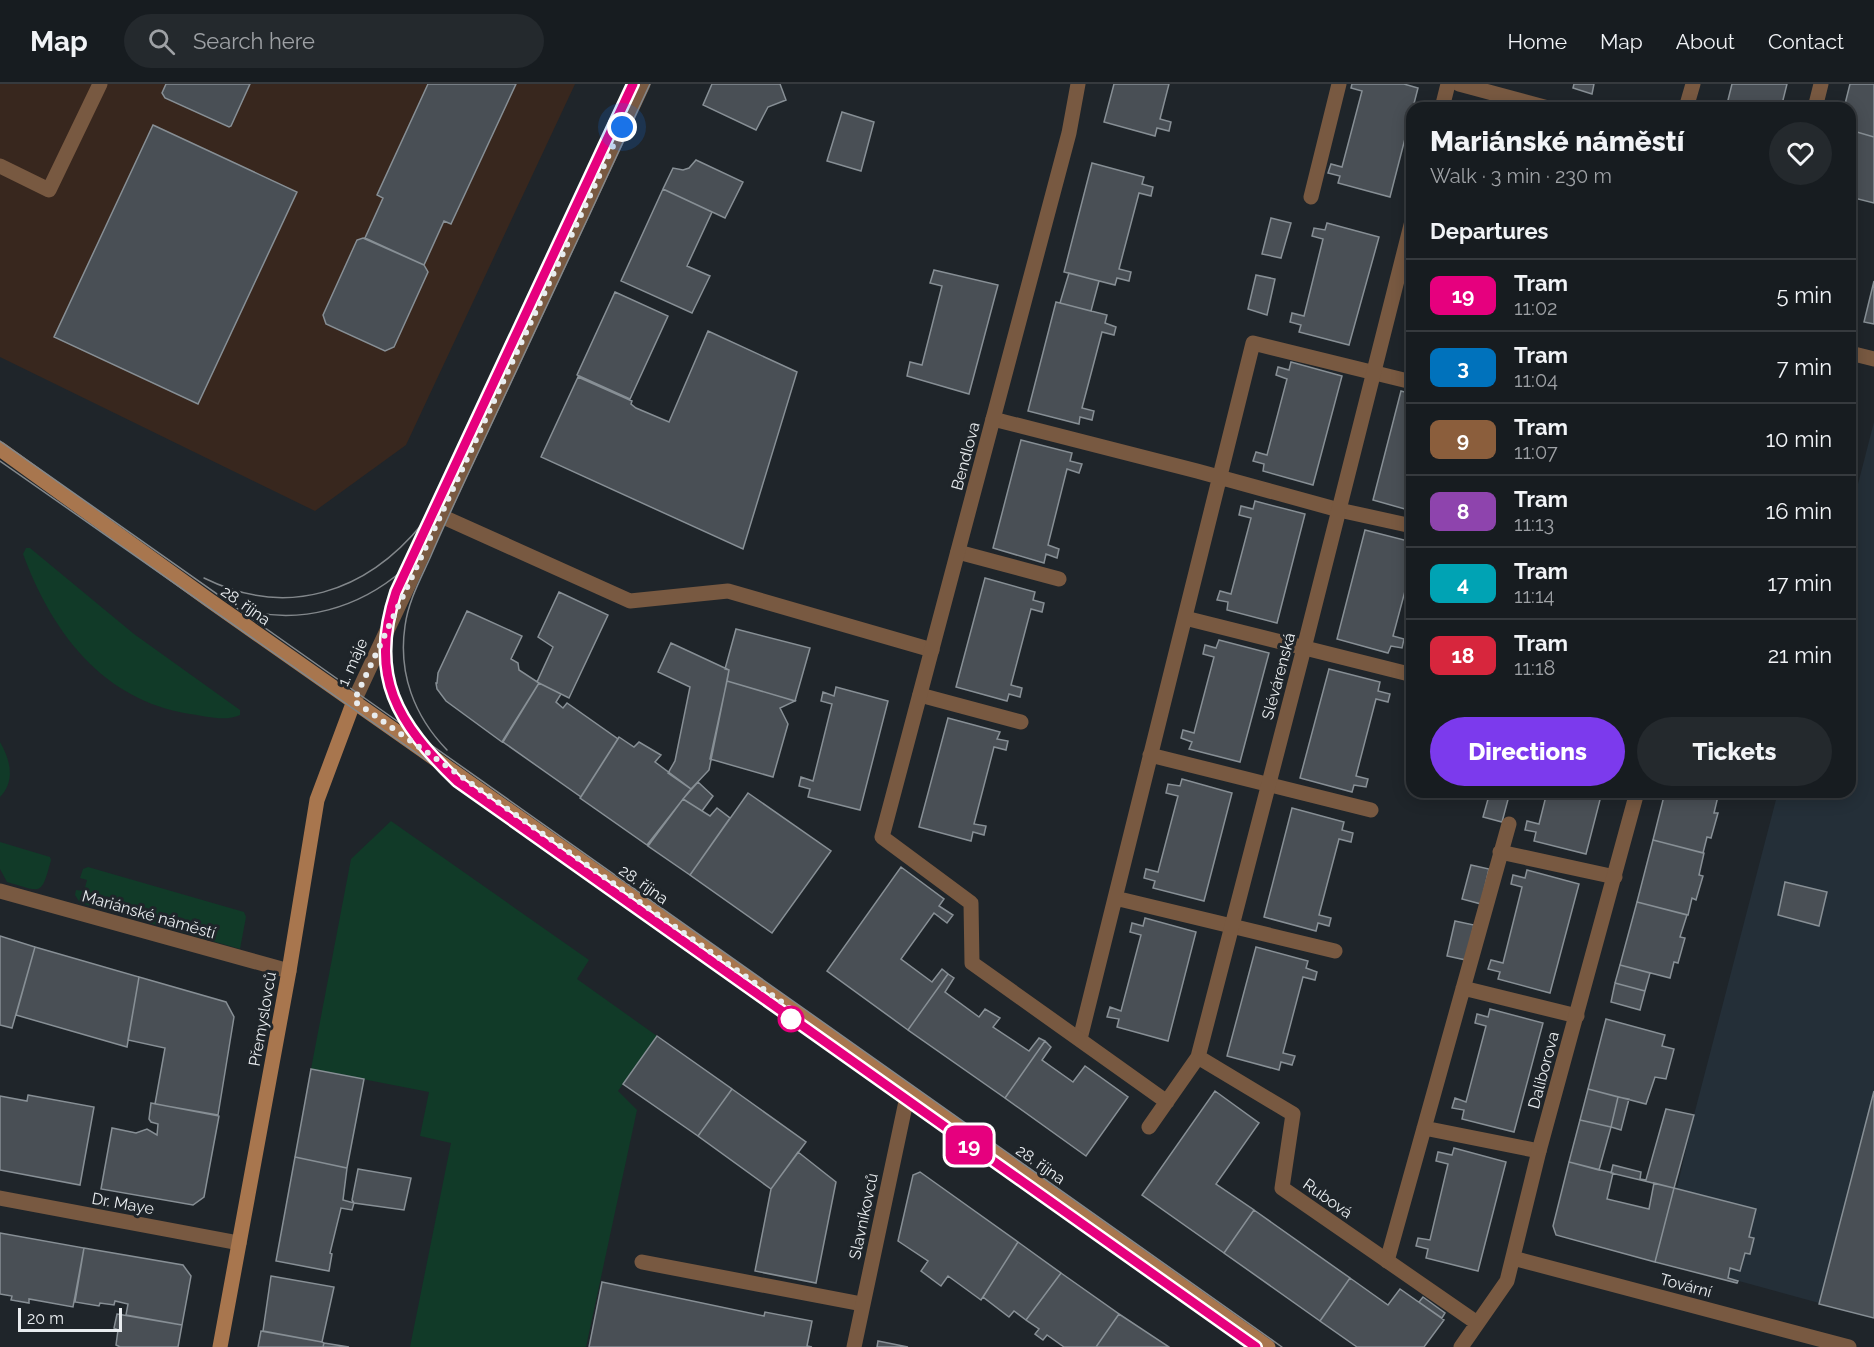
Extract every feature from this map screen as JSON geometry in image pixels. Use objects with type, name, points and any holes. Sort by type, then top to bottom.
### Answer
[{"type":"main road","name":"28. října","points":[[0,450],[1268,1347]]},
{"type":"main road","name":"Přemyslovců","points":[[220,1347],[290,971],[317,800],[354,701]]},
{"type":"street","points":[[0,166],[49,190],[100,84]]},
{"type":"street","name":"1. máje","points":[[354,701],[643,84]]},
{"type":"street","name":"Bendlova","points":[[1078,84],[1069,133],[882,837],[971,903],[972,963],[1080,1039]]},
{"type":"street","points":[[1311,197],[1339,84]]},
{"type":"street","points":[[1444,102],[1448,84]]},
{"type":"street","points":[[1459,84],[1526,102]]},
{"type":"street","points":[[1688,102],[1693,84]]},
{"type":"street","points":[[1816,102],[1821,84]]},
{"type":"street","name":"Slévárenská","points":[[1149,1127],[1198,1057],[1406,244]]},
{"type":"street","points":[[1167,1102],[1080,1039],[1253,343],[1406,380]]},
{"type":"street","points":[[1856,354],[1874,359]]},
{"type":"street","points":[[993,419],[1339,510],[1406,525]]},
{"type":"street","points":[[441,516],[630,601],[728,591],[932,650]]},
{"type":"street","points":[[958,552],[1059,579]]},
{"type":"street","points":[[1185,618],[1405,673]]},
{"type":"street","points":[[920,695],[1022,722]]},
{"type":"street","points":[[1150,755],[1371,810]]},
{"type":"street","name":"Daliborova","points":[[1461,1347],[1507,1281],[1539,1151],[1635,798]]},
{"type":"street","points":[[1387,1261],[1509,824]]},
{"type":"street","points":[[1500,852],[1615,877]]},
{"type":"street","name":"Mariánské náměstí","points":[[0,891],[290,971]]},
{"type":"street","points":[[1115,898],[1335,951]]},
{"type":"street","points":[[1463,987],[1577,1016]]},
{"type":"street","name":"Rubová","points":[[1198,1057],[1293,1114],[1282,1188],[1477,1323]]},
{"type":"street","name":"Slavníkovců","points":[[854,1347],[908,1092]]},
{"type":"street","points":[[1424,1128],[1539,1151]]},
{"type":"street","name":"Dr. Maye","points":[[0,1198],[239,1243]]},
{"type":"street","name":"Tovární","points":[[1512,1258],[1850,1347]]},
{"type":"street","points":[[642,1262],[862,1304]]},
{"type":"shaded area","points":[[0,84],[575,84],[406,445],[315,511],[0,357]]},
{"type":"shaded area","points":[[1874,422],[1874,1318],[1728,1278],[1655,1262],[1674,1188],[1677,1188],[1776,798],[1856,798],[1856,492]]},
{"type":"green space","points":[[26,548],[30,548],[134,634],[240,710],[240,715],[215,718],[159,706],[131,694],[106,678],[84,658],[65,635],[49,610],[23,554]]},
{"type":"green space","points":[[0,742],[9,763],[10,777],[0,797]]},
{"type":"green space","points":[[391,821],[589,960],[577,979],[657,1036],[618,1091],[637,1110],[586,1347],[410,1347],[451,1143],[420,1136],[429,1092],[311,1069],[351,859]]},
{"type":"green space","points":[[0,842],[50,857],[48,872],[42,886],[34,889],[7,882],[0,869]]},
{"type":"green space","points":[[88,867],[244,912],[246,917],[240,949],[80,903],[75,895],[76,890],[84,891],[87,880],[80,878],[83,869]]},
{"type":"building","points":[[166,84],[250,84],[229,127],[165,98],[162,93]]},
{"type":"building","points":[[428,84],[516,84],[451,224],[444,221],[424,265],[365,238],[383,198],[377,195]]},
{"type":"building","points":[[712,84],[780,84],[786,100],[768,107],[756,130],[703,105]]},
{"type":"building","points":[[1114,84],[1169,84],[1160,119],[1171,122],[1169,131],[1157,128],[1155,136],[1104,122]]},
{"type":"building","points":[[1352,84],[1404,84],[1418,88],[1414,102],[1406,102],[1406,135],[1390,197],[1338,183],[1340,176],[1328,173],[1331,164],[1342,167],[1362,91],[1351,88]]},
{"type":"building","points":[[1574,84],[1594,84],[1592,94],[1573,88]]},
{"type":"building","points":[[1732,84],[1787,84],[1782,102],[1728,102]]},
{"type":"building","points":[[1850,84],[1874,84],[1874,137],[1856,132],[1856,102],[1846,102]]},
{"type":"building","points":[[842,112],[874,122],[861,171],[827,161]]},
{"type":"building","points":[[153,125],[297,192],[198,404],[54,337]]},
{"type":"building","points":[[1856,132],[1874,137],[1874,203],[1856,198]]},
{"type":"building","points":[[696,160],[743,182],[725,218],[663,189],[673,168],[683,170],[689,168]]},
{"type":"building","points":[[1092,163],[1144,177],[1142,184],[1153,187],[1151,196],[1139,193],[1119,269],[1131,272],[1129,281],[1117,278],[1115,285],[1064,272]]},
{"type":"building","points":[[663,189],[712,212],[687,266],[710,276],[692,313],[621,281]]},
{"type":"building","points":[[1271,218],[1291,223],[1281,258],[1262,254]]},
{"type":"building","points":[[1327,223],[1379,237],[1349,345],[1299,332],[1301,325],[1290,322],[1292,313],[1304,316],[1323,239],[1312,236],[1314,228],[1325,230]]},
{"type":"building","points":[[363,238],[424,265],[428,272],[394,347],[385,351],[326,324],[323,315],[357,240]]},
{"type":"building","points":[[934,270],[998,285],[969,394],[907,376],[910,362],[922,365],[942,286],[930,283]]},
{"type":"building","points":[[1069,273],[1099,281],[1091,311],[1060,303]]},
{"type":"building","points":[[1256,275],[1275,279],[1267,315],[1248,309]]},
{"type":"building","points":[[1874,281],[1874,324],[1864,322]]},
{"type":"building","points":[[615,292],[668,316],[630,399],[577,375]]},
{"type":"building","points":[[1056,302],[1107,315],[1105,323],[1116,327],[1114,335],[1102,332],[1082,408],[1094,411],[1092,420],[1080,417],[1079,424],[1028,411]]},
{"type":"building","points":[[708,331],[797,372],[743,549],[541,457],[578,377],[632,401],[631,404],[636,408],[669,422]]},
{"type":"building","points":[[1291,362],[1342,376],[1313,485],[1263,471],[1264,464],[1253,461],[1256,452],[1267,455],[1287,379],[1276,375],[1278,367],[1289,370]]},
{"type":"building","points":[[1401,391],[1406,392],[1406,509],[1373,500]]},
{"type":"building","points":[[1021,440],[1072,453],[1070,461],[1082,464],[1079,473],[1067,469],[1048,545],[1059,549],[1057,558],[1046,554],[1044,563],[993,548]]},
{"type":"building","points":[[1255,501],[1305,514],[1277,623],[1227,610],[1228,602],[1217,600],[1220,591],[1231,594],[1251,518],[1239,515],[1241,506],[1253,509]]},
{"type":"building","points":[[1365,530],[1406,540],[1406,587],[1393,636],[1404,639],[1402,648],[1391,646],[1388,653],[1337,639]]},
{"type":"building","points":[[985,578],[1035,592],[1033,600],[1044,603],[1042,612],[1031,609],[1011,685],[1022,688],[1020,697],[1009,694],[1007,701],[956,687]]},
{"type":"building","points":[[559,592],[608,615],[569,698],[537,682],[553,647],[538,637]]},
{"type":"building","points":[[467,611],[522,636],[511,659],[518,663],[519,670],[539,683],[502,742],[446,701],[437,689],[438,673]]},
{"type":"building","points":[[736,629],[810,648],[795,701],[727,681],[729,670],[725,669]]},
{"type":"building","points":[[1219,640],[1269,653],[1240,762],[1189,749],[1192,742],[1181,738],[1183,730],[1194,733],[1214,657],[1203,654],[1205,645],[1216,648]]},
{"type":"building","points":[[671,643],[729,670],[709,770],[691,789],[668,773],[675,761],[690,687],[658,672]]},
{"type":"building","points":[[1329,669],[1380,682],[1378,691],[1390,694],[1388,702],[1376,699],[1356,776],[1368,779],[1366,787],[1354,785],[1352,792],[1300,778]]},
{"type":"building","points":[[727,681],[795,701],[780,708],[788,724],[773,777],[710,759]]},
{"type":"building","points":[[539,683],[561,694],[556,702],[563,708],[567,703],[618,739],[581,797],[503,742]]},
{"type":"building","points":[[836,687],[888,701],[860,810],[808,797],[810,789],[799,786],[801,777],[813,781],[832,704],[821,701],[823,692],[834,696]]},
{"type":"building","points":[[948,718],[1000,732],[997,739],[1008,741],[1006,750],[994,747],[974,824],[986,826],[984,835],[973,832],[971,841],[919,827]]},
{"type":"building","points":[[619,737],[634,747],[639,742],[661,755],[655,762],[691,789],[647,845],[580,798]]},
{"type":"building","points":[[1182,779],[1232,793],[1204,901],[1153,888],[1155,881],[1144,878],[1146,869],[1158,872],[1178,796],[1166,793],[1168,784],[1180,786]]},
{"type":"building","points":[[698,782],[713,796],[702,811],[683,799]]},
{"type":"building","points":[[748,793],[831,851],[772,933],[690,875]]},
{"type":"building","points":[[1488,798],[1508,798],[1502,822],[1483,817]]},
{"type":"building","points":[[1546,798],[1600,798],[1586,854],[1534,841],[1536,832],[1525,830],[1527,821],[1539,824]]},
{"type":"building","points":[[1664,798],[1718,798],[1714,813],[1718,813],[1711,838],[1707,837],[1703,853],[1653,840]]},
{"type":"building","points":[[683,799],[710,816],[717,808],[730,818],[690,875],[648,846]]},
{"type":"building","points":[[1292,808],[1344,822],[1342,830],[1353,833],[1351,842],[1339,839],[1319,915],[1331,918],[1329,926],[1318,923],[1316,931],[1264,917]]},
{"type":"building","points":[[1653,840],[1704,853],[1699,875],[1703,876],[1696,900],[1692,898],[1688,915],[1637,902]]},
{"type":"building","points":[[1471,865],[1489,869],[1481,904],[1462,899]]},
{"type":"building","points":[[901,867],[944,899],[939,906],[953,915],[947,923],[934,913],[901,959],[932,982],[942,969],[948,974],[908,1030],[827,971]]},
{"type":"building","points":[[1527,870],[1579,884],[1550,993],[1498,979],[1500,972],[1488,969],[1491,960],[1503,963],[1522,887],[1511,884],[1513,875],[1525,878]]},
{"type":"building","points":[[1785,882],[1827,892],[1819,926],[1778,915]]},
{"type":"building","points":[[1637,902],[1687,915],[1680,937],[1685,938],[1678,963],[1674,962],[1670,978],[1620,965]]},
{"type":"building","points":[[1145,918],[1196,932],[1168,1041],[1117,1027],[1119,1019],[1107,1017],[1110,1007],[1121,1011],[1141,935],[1130,932],[1132,923],[1143,926]]},
{"type":"building","points":[[1455,921],[1474,925],[1466,960],[1447,956]]},
{"type":"building","points":[[0,936],[35,947],[12,1028],[0,1025]]},
{"type":"building","points":[[35,947],[139,977],[127,1047],[16,1015]]},
{"type":"building","points":[[1256,947],[1308,961],[1306,968],[1317,972],[1315,980],[1303,977],[1283,1053],[1295,1056],[1292,1065],[1281,1062],[1279,1070],[1227,1056]]},
{"type":"building","points":[[1620,965],[1650,973],[1645,991],[1615,983]]},
{"type":"building","points":[[948,974],[954,978],[945,992],[979,1017],[985,1009],[1000,1018],[993,1027],[1029,1051],[1039,1038],[1045,1041],[1005,1098],[908,1030]]},
{"type":"building","points":[[139,977],[226,1002],[234,1017],[218,1115],[155,1104],[165,1048],[128,1040]]},
{"type":"building","points":[[1615,983],[1645,991],[1640,1010],[1611,1002]]},
{"type":"building","points":[[1490,1009],[1543,1023],[1514,1132],[1462,1119],[1464,1110],[1452,1108],[1455,1098],[1466,1102],[1486,1026],[1475,1023],[1477,1014],[1488,1017]]},
{"type":"building","points":[[1606,1019],[1665,1035],[1662,1046],[1674,1049],[1666,1079],[1655,1077],[1646,1104],[1588,1089]]},
{"type":"building","points":[[657,1036],[732,1089],[698,1136],[623,1084]]},
{"type":"building","points":[[1045,1041],[1051,1047],[1042,1060],[1073,1082],[1085,1066],[1128,1097],[1086,1156],[1005,1098]]},
{"type":"building","points":[[311,1069],[364,1079],[347,1168],[295,1157]]},
{"type":"building","points":[[732,1089],[806,1142],[771,1189],[698,1136]]},
{"type":"building","points":[[1588,1089],[1618,1097],[1611,1127],[1580,1120]]},
{"type":"building","points":[[1215,1091],[1259,1123],[1216,1184],[1254,1210],[1224,1253],[1142,1195]]},
{"type":"building","points":[[1874,1091],[1874,1318],[1819,1304]]},
{"type":"building","points":[[28,1095],[94,1107],[80,1185],[0,1170],[0,1096],[27,1101]]},
{"type":"building","points":[[1618,1097],[1629,1099],[1621,1130],[1611,1127]]},
{"type":"building","points":[[151,1103],[219,1116],[204,1197],[193,1205],[101,1189],[112,1128],[136,1133],[147,1129],[157,1135],[158,1124],[149,1119]]},
{"type":"building","points":[[1666,1109],[1694,1115],[1674,1188],[1611,1173],[1613,1165],[1641,1172],[1640,1179],[1646,1180]]},
{"type":"building","points":[[1580,1120],[1611,1127],[1599,1170],[1569,1162]]},
{"type":"building","points":[[1454,1148],[1506,1162],[1478,1271],[1426,1258],[1428,1249],[1416,1246],[1418,1238],[1430,1240],[1448,1164],[1436,1161],[1438,1152],[1452,1155]]},
{"type":"building","points":[[798,1152],[836,1182],[816,1283],[755,1271],[771,1189]]},
{"type":"building","points":[[295,1157],[347,1168],[343,1200],[354,1203],[352,1210],[341,1208],[330,1253],[332,1254],[329,1271],[276,1261]]},
{"type":"building","points":[[1569,1162],[1613,1173],[1607,1199],[1649,1209],[1654,1183],[1674,1188],[1655,1262],[1556,1235],[1553,1226]]},
{"type":"building","points":[[358,1169],[411,1178],[404,1210],[354,1203],[352,1200]]},
{"type":"building","points":[[920,1172],[1018,1242],[981,1300],[948,1276],[941,1286],[921,1271],[928,1261],[898,1241],[913,1175]]},
{"type":"building","points":[[1674,1188],[1756,1209],[1749,1237],[1754,1238],[1750,1254],[1745,1253],[1740,1271],[1730,1268],[1728,1278],[1738,1281],[1737,1283],[1655,1262]]},
{"type":"building","points":[[1254,1210],[1350,1278],[1320,1321],[1224,1253]]},
{"type":"building","points":[[0,1233],[84,1248],[73,1307],[29,1299],[29,1303],[11,1300],[12,1296],[0,1294]]},
{"type":"building","points":[[1018,1242],[1061,1273],[1026,1320],[1014,1311],[1009,1317],[983,1297]]},
{"type":"building","points":[[84,1248],[183,1265],[191,1276],[182,1325],[126,1315],[128,1304],[115,1301],[114,1305],[100,1303],[99,1306],[75,1302]]},
{"type":"building","points":[[1061,1273],[1119,1314],[1096,1347],[1064,1347],[1047,1335],[1043,1340],[1035,1334],[1039,1329],[1026,1320]]},
{"type":"building","points":[[271,1276],[334,1287],[322,1342],[263,1331]]},
{"type":"building","points":[[1350,1278],[1388,1305],[1400,1289],[1444,1320],[1424,1347],[1357,1347],[1320,1321]]},
{"type":"building","points":[[602,1282],[764,1316],[765,1312],[812,1321],[807,1346],[812,1347],[589,1347]]},
{"type":"building","points":[[1423,1297],[1445,1313],[1442,1318],[1419,1302]]},
{"type":"building","points":[[117,1314],[182,1325],[178,1347],[120,1347],[116,1345],[118,1330],[114,1328]]},
{"type":"building","points":[[1119,1314],[1169,1347],[1096,1347]]},
{"type":"building","points":[[261,1331],[324,1343],[323,1347],[258,1347]]},
{"type":"building","points":[[878,1341],[908,1347],[877,1347]]},
{"type":"building","points":[[324,1343],[349,1347],[323,1347]]},
{"type":"tram line","points":[[633,84],[396,592],[388,622],[385,649],[387,674],[404,718],[418,739],[457,781],[1256,1347]]},
{"type":"tram line","name":"19","points":[[633,84],[396,592],[387,620],[385,655],[388,681],[404,720],[439,764],[457,781],[1256,1347]]},
{"type":"tram line","points":[[447,750],[426,723],[411,693],[403,643],[409,608],[453,506],[650,84]]},
{"type":"tram line","points":[[0,441],[407,728]]},
{"type":"tram line","points":[[0,461],[435,766]]},
{"type":"tram line","points":[[204,578],[235,590],[265,597],[295,597],[323,592],[351,582],[376,567],[401,547],[423,523]]},
{"type":"tram line","points":[[244,610],[287,615],[328,610],[368,594],[403,570]]},
{"type":"tram line","points":[[427,742],[1282,1347]]},
{"type":"route","points":[[622,127],[354,701],[789,1007],[791,1019]]}]
